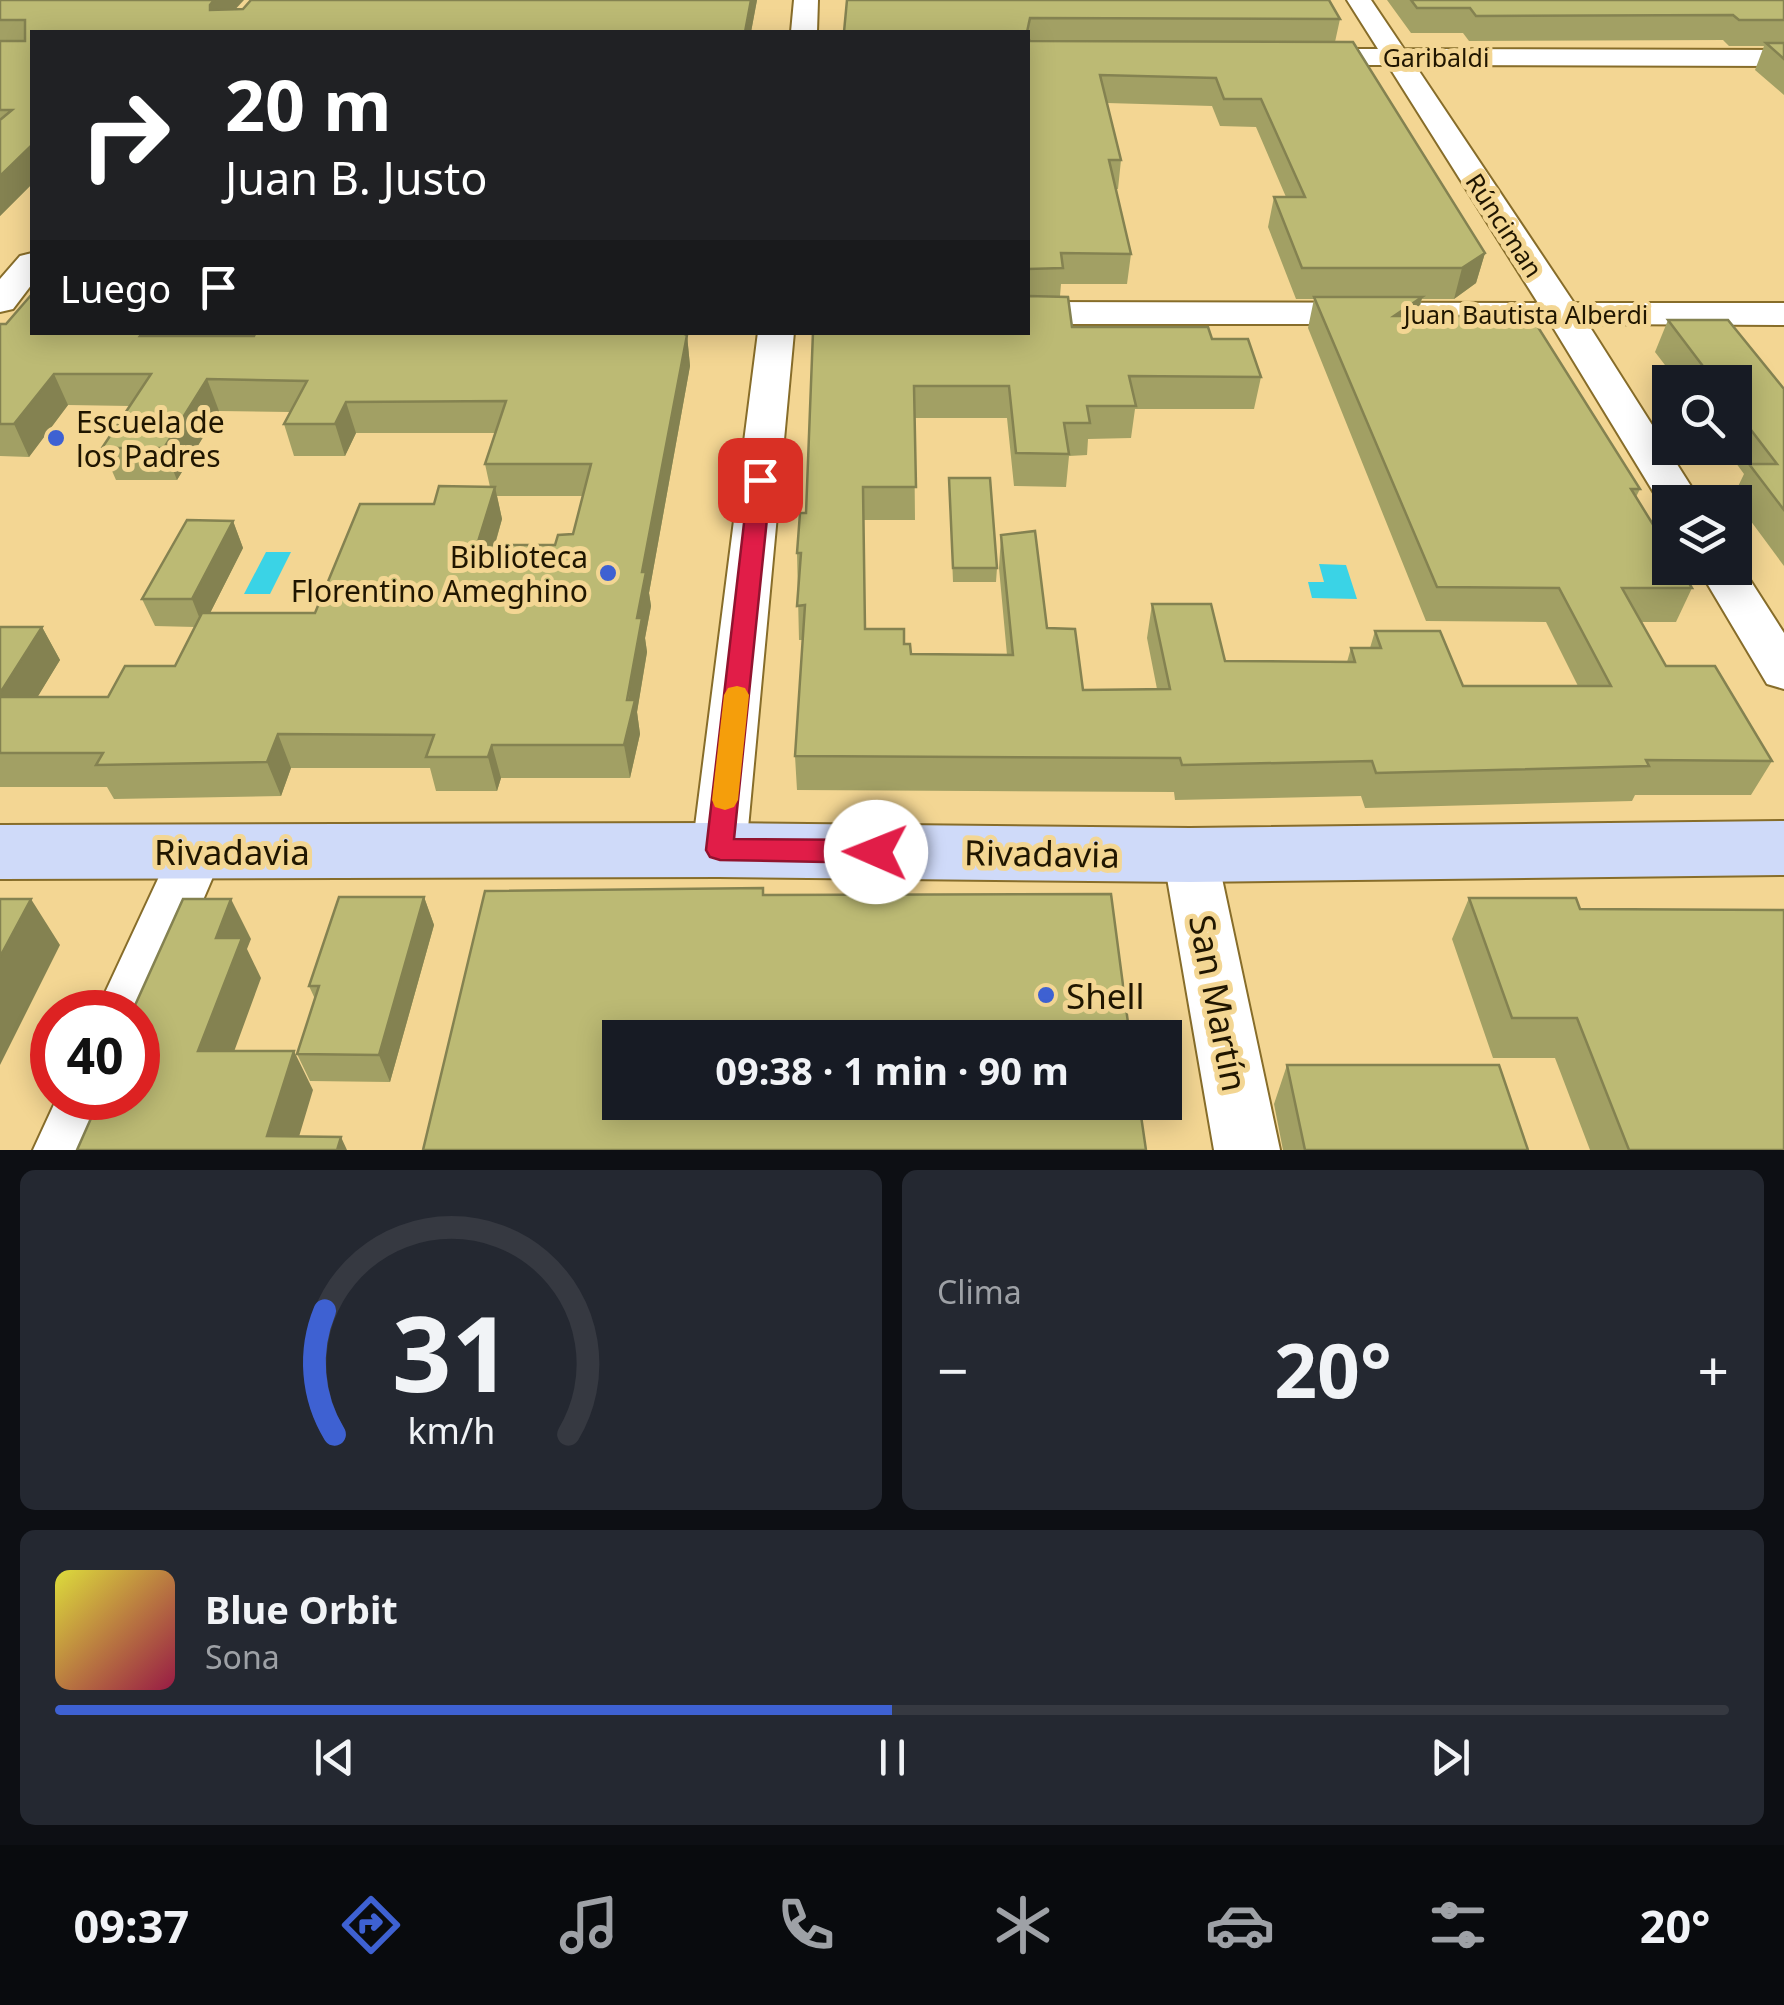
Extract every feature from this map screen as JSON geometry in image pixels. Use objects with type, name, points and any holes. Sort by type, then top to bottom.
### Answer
[{"type":"street","points":[[804,30],[806,0]]},
{"type":"street","name":"Rúnciman","points":[[1359,0],[1564,314],[1670,485]]},
{"type":"street","name":"Garibaldi","points":[[1279,57],[1784,58]]},
{"type":"street","points":[[0,301],[30,265]]},
{"type":"street","name":"Juan Bautista Alberdi","points":[[1030,312],[1784,314]]},
{"type":"street","points":[[0,315],[30,315]]},
{"type":"street","points":[[720,850],[776,335]]},
{"type":"street","points":[[1730,585],[1784,672]]},
{"type":"street","name":"Rivadavia","points":[[0,852],[720,850],[1190,855],[1784,848]]},
{"type":"street","points":[[136,990],[197,852]]},
{"type":"street","name":"San Martín","points":[[1190,855],[1247,1150]]},
{"type":"street","points":[[66,1150],[79,1120]]},
{"type":"water","points":[[266,552],[291,552],[270,594],[244,594]]},
{"type":"water","points":[[1319,564],[1346,565],[1357,599],[1312,598],[1308,582],[1324,582]]},
{"type":"building","points":[[0,0],[214,0],[210,10],[243,9],[251,0],[751,0],[745,30],[30,30],[30,147],[0,176],[0,120],[12,110],[0,110],[0,41],[25,41],[25,20],[0,20]]},
{"type":"building","points":[[847,0],[1329,0],[1340,19],[1030,18],[1027,30],[844,30]]},
{"type":"building","points":[[1411,0],[1784,0],[1784,20],[1739,20],[1733,15],[1476,16],[1470,8],[1417,8]]},
{"type":"building","points":[[1030,41],[1353,42],[1485,253],[1462,268],[1302,268],[1274,197],[1305,197],[1261,99],[1224,99],[1216,78],[1100,75],[1121,160],[1109,160],[1131,254],[1061,253],[1063,268],[1030,269]]},
{"type":"building","points":[[1766,43],[1784,43],[1784,59]]},
{"type":"building","points":[[30,296],[30,335],[687,335],[642,572],[646,572],[637,618],[642,618],[627,700],[635,700],[624,745],[492,745],[488,757],[426,757],[434,735],[278,734],[267,762],[96,765],[103,753],[0,753],[0,697],[108,697],[125,666],[175,666],[202,613],[315,613],[360,504],[434,504],[439,486],[495,487],[477,545],[555,545],[558,535],[573,534],[591,464],[485,464],[506,401],[346,402],[335,424],[284,424],[307,381],[207,379],[164,448],[102,448],[151,374],[54,374],[14,424],[0,424],[0,324],[6,324]]},
{"type":"building","points":[[1030,296],[1068,297],[1072,327],[1208,327],[1212,339],[1248,339],[1261,377],[1129,376],[1136,406],[1087,406],[1090,423],[1064,423],[1069,454],[1016,453],[1009,386],[914,386],[916,487],[863,487],[865,629],[904,629],[904,644],[910,644],[911,654],[1013,655],[1001,535],[1035,531],[1047,628],[1075,629],[1083,690],[1170,689],[1152,604],[1211,604],[1225,661],[1355,662],[1351,648],[1381,648],[1375,631],[1440,631],[1463,686],[1611,686],[1559,588],[1437,587],[1314,297],[1422,297],[1394,316],[1531,316],[1640,489],[1631,489],[1652,523],[1652,585],[1692,588],[1622,588],[1666,666],[1715,666],[1772,761],[1646,760],[1649,766],[1376,773],[1372,761],[1182,765],[1180,758],[795,756],[805,605],[797,606],[800,513],[806,513],[813,335],[1030,335]]},
{"type":"building","points":[[1668,320],[1728,320],[1784,389],[1784,510],[1750,465],[1777,464],[1752,431],[1752,365],[1702,365]]},
{"type":"building","points":[[949,478],[990,478],[997,568],[953,568]]},
{"type":"building","points":[[187,520],[233,521],[192,599],[142,599]]},
{"type":"building","points":[[0,627],[42,627],[0,693]]},
{"type":"building","points":[[763,888],[763,895],[1111,894],[1128,1020],[602,1020],[602,1120],[1142,1120],[1146,1150],[423,1150],[485,891]]},
{"type":"building","points":[[339,897],[424,897],[379,1055],[297,1054],[319,986],[309,986]]},
{"type":"building","points":[[1469,898],[1576,898],[1580,909],[1784,910],[1784,1150],[1629,1150],[1577,1018],[1512,1018]]},
{"type":"building","points":[[0,899],[31,899],[0,957]]},
{"type":"building","points":[[183,899],[231,899],[216,938],[242,938],[198,1051],[294,1051],[267,1136],[341,1137],[337,1150],[77,1150],[90,1120],[160,1120],[160,990],[142,990]]},
{"type":"building","points":[[1287,1065],[1499,1065],[1528,1150],[1305,1150]]},
{"type":"slow traffic","points":[[725,800],[737,695]]},
{"type":"place","name":"Escuela de los Padres","points":[[56,438]]},
{"type":"place","name":"Biblioteca Florentino Ameghino","points":[[608,573]]},
{"type":"place","name":"Shell","points":[[1046,995]]},
{"type":"route","points":[[760,480],[720,850],[876,852]]}]
